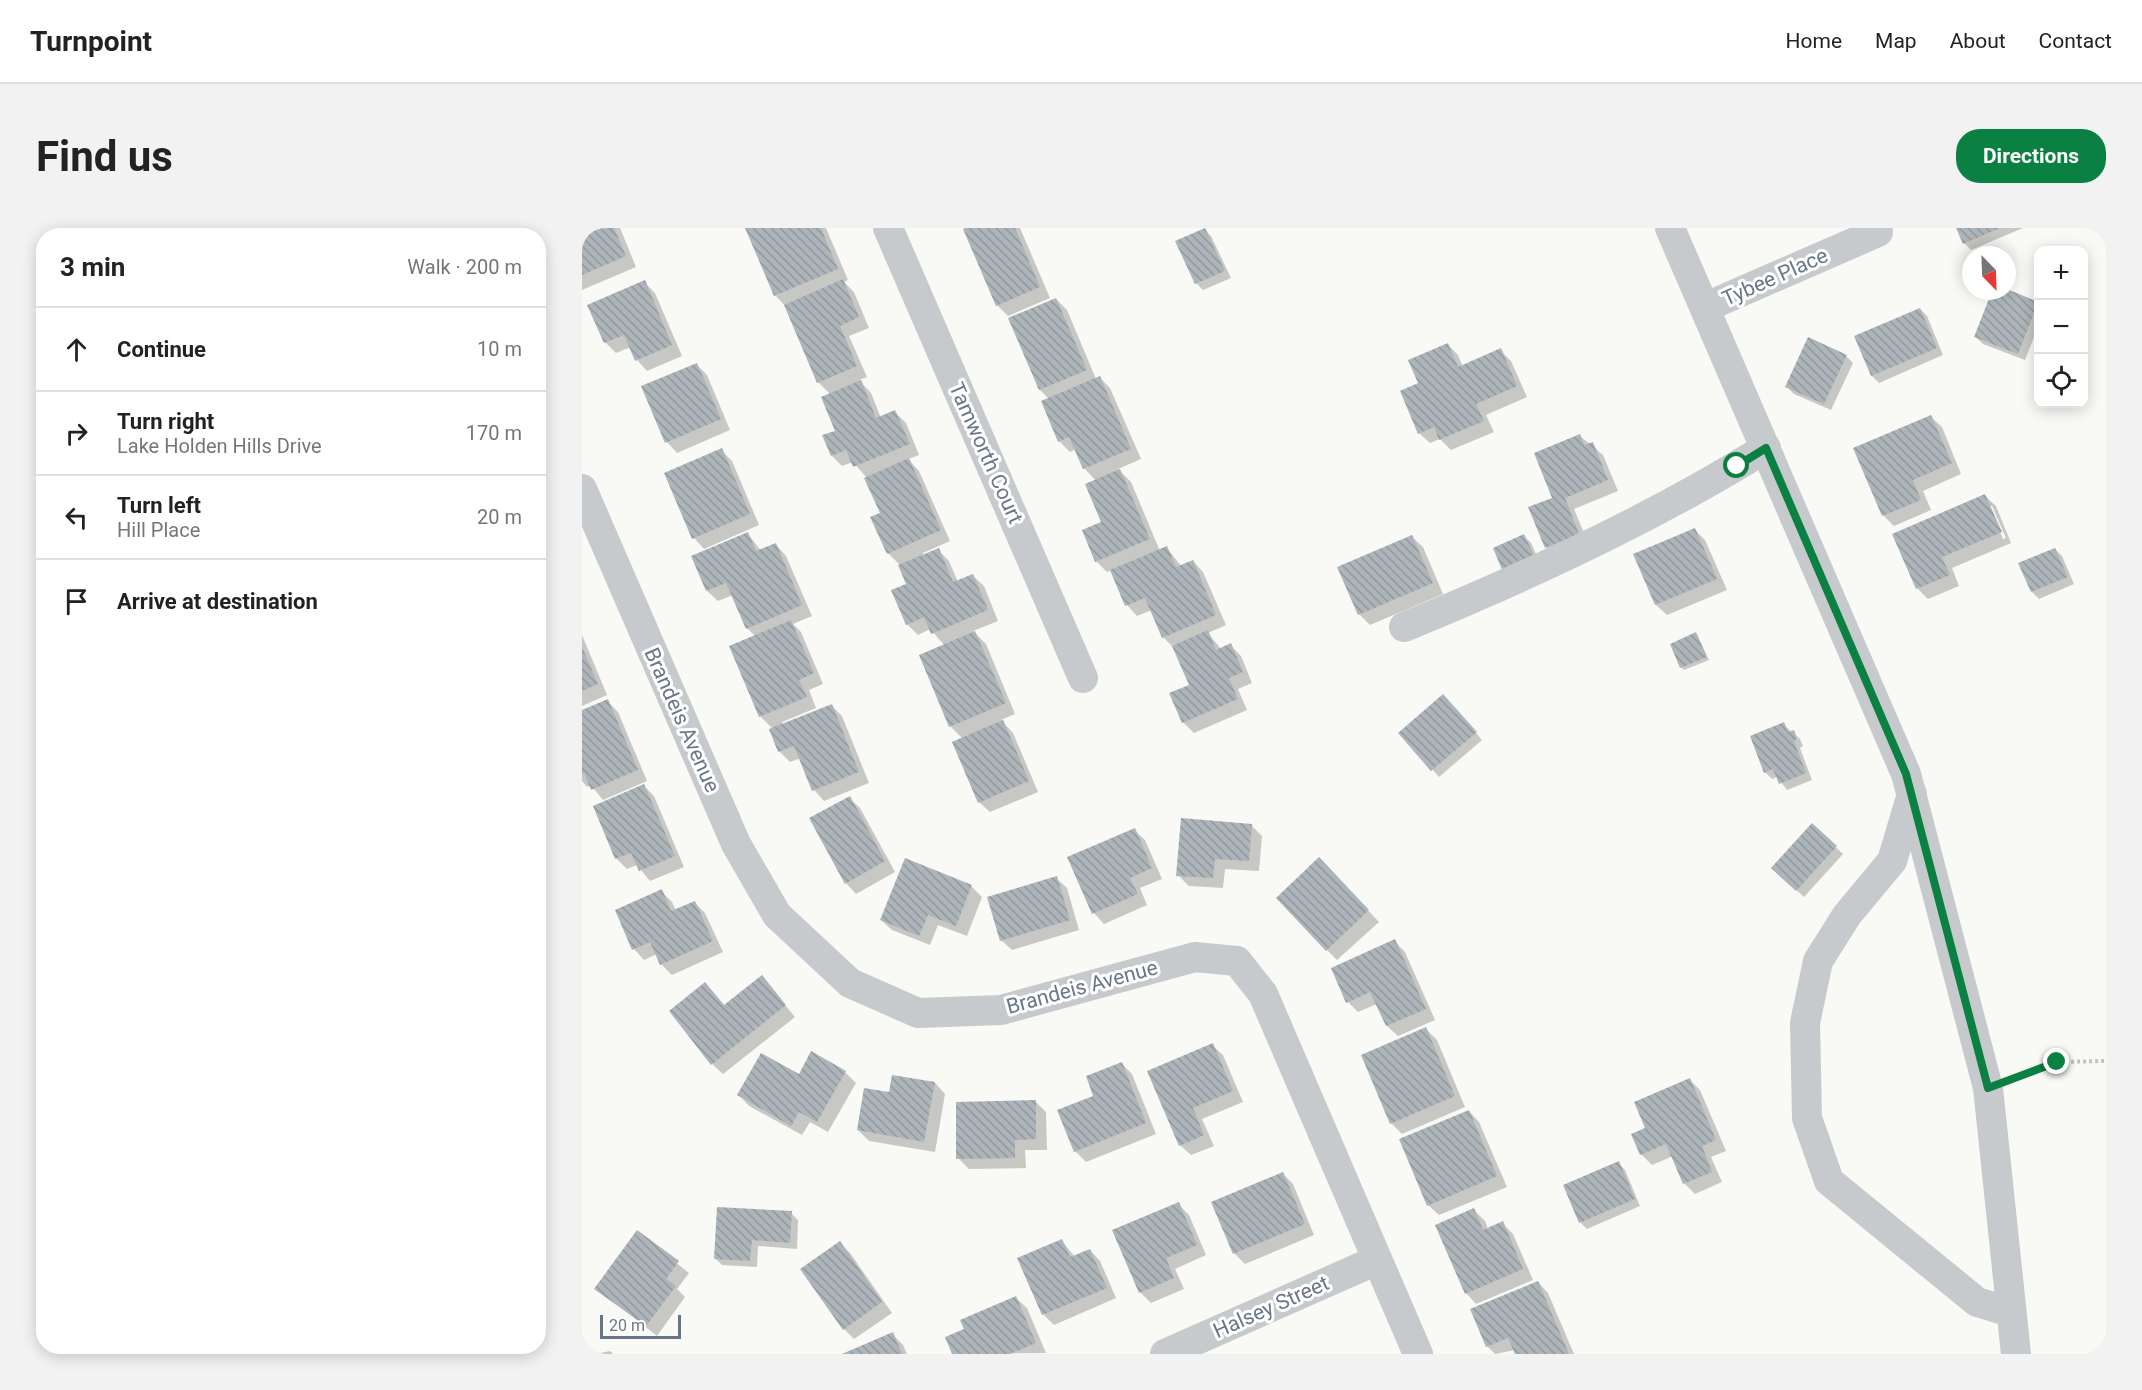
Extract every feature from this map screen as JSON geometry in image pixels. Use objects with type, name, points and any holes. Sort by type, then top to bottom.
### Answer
[{"type":"street","name":"Tamworth Court","points":[[888,228],[1083,678]]},
{"type":"street","points":[[1670,228],[1906,774],[1988,1088],[2016,1354]]},
{"type":"street","name":"Tybee Place","points":[[1706,308],[1878,232]]},
{"type":"street","points":[[1404,627],[1572,553],[1645,516],[1766,448]]},
{"type":"street","name":"Brandeis Avenue","points":[[582,489],[736,844],[777,915],[850,983],[918,1012],[1001,1010],[1195,957],[1237,961],[1263,994],[1418,1354]]},
{"type":"street","points":[[1912,794],[1892,861],[1847,915],[1818,961],[1805,1023],[1807,1118],[1829,1181],[1977,1302],[2010,1312]]},
{"type":"street","name":"Halsey Street","points":[[1165,1354],[1377,1260]]},
{"type":"path","points":[[1988,1088],[2057,1062],[2106,1061]]},
{"type":"building","points":[[582,228],[614,228],[626,256],[582,275]]},
{"type":"building","points":[[745,228],[821,228],[838,269],[774,296]]},
{"type":"building","points":[[1015,228],[1040,287],[996,306],[963,229]]},
{"type":"building","points":[[1205,228],[1225,271],[1195,284],[1175,241]]},
{"type":"building","points":[[1956,228],[2000,228],[1963,244]]},
{"type":"building","points":[[843,279],[859,317],[840,326],[857,366],[817,383],[784,305]]},
{"type":"building","points":[[645,280],[672,345],[635,361],[624,335],[604,343],[587,305]]},
{"type":"building","points":[[2016,293],[2034,300],[2034,312],[2018,354],[1974,337],[1988,300],[2016,300]]},
{"type":"building","points":[[1056,298],[1087,370],[1039,390],[1008,318]]},
{"type":"building","points":[[1920,308],[1937,348],[1871,376],[1854,336]]},
{"type":"building","points":[[1808,337],[1847,355],[1824,404],[1785,387]]},
{"type":"building","points":[[1448,343],[1458,367],[1501,348],[1517,386],[1476,404],[1484,421],[1439,440],[1434,427],[1418,434],[1400,391],[1418,383],[1408,360]]},
{"type":"building","points":[[697,363],[721,419],[665,443],[641,386]]},
{"type":"building","points":[[1100,376],[1131,449],[1083,469],[1069,437],[1058,442],[1041,401]]},
{"type":"building","points":[[861,380],[876,418],[895,410],[910,444],[853,467],[846,450],[831,456],[822,435],[835,431],[821,397]]},
{"type":"building","points":[[1931,415],[1952,463],[1913,480],[1921,500],[1882,516],[1853,448]]},
{"type":"building","points":[[1580,434],[1584,445],[1593,442],[1608,480],[1565,498],[1579,534],[1545,548],[1528,507],[1552,498],[1534,453]]},
{"type":"building","points":[[722,448],[750,514],[692,539],[664,473]]},
{"type":"building","points":[[909,458],[941,530],[887,554],[870,517],[880,513],[864,478]]},
{"type":"building","points":[[1120,469],[1150,539],[1095,562],[1082,530],[1101,522],[1085,484]]},
{"type":"building","points":[[1985,494],[2002,532],[1942,557],[1950,575],[1916,589],[1892,534]]},
{"type":"building","points":[[1695,528],[1717,579],[1655,605],[1633,554]]},
{"type":"building","points":[[748,532],[756,551],[776,543],[802,605],[746,629],[726,583],[706,591],[691,556]]},
{"type":"building","points":[[1524,534],[1535,558],[1503,572],[1493,548]]},
{"type":"building","points":[[1412,535],[1433,583],[1358,615],[1337,567]]},
{"type":"building","points":[[1167,546],[1176,567],[1193,560],[1216,615],[1162,638],[1145,598],[1125,606],[1110,570]]},
{"type":"building","points":[[939,548],[953,582],[973,574],[988,610],[931,634],[924,617],[906,625],[891,590],[906,584],[898,565]]},
{"type":"building","points":[[2055,548],[2068,577],[2031,592],[2018,563]]},
{"type":"building","points":[[791,620],[814,673],[799,680],[807,697],[759,717],[729,646]]},
{"type":"building","points":[[1208,630],[1216,650],[1231,643],[1243,672],[1229,678],[1238,699],[1182,723],[1169,693],[1189,685],[1172,646]]},
{"type":"building","points":[[975,631],[1006,703],[949,727],[919,655]]},
{"type":"building","points":[[1696,632],[1707,657],[1680,668],[1670,644]]},
{"type":"building","points":[[582,647],[598,684],[582,691]]},
{"type":"building","points":[[1443,694],[1477,732],[1431,771],[1398,733]]},
{"type":"building","points":[[608,699],[638,770],[591,790],[584,773],[582,774],[582,710]]},
{"type":"building","points":[[832,704],[859,772],[812,791],[794,746],[778,752],[769,729]]},
{"type":"building","points":[[1003,720],[1029,781],[978,803],[952,742]]},
{"type":"building","points":[[1784,722],[1788,732],[1794,730],[1797,738],[1794,741],[1806,773],[1779,784],[1773,769],[1764,773],[1750,736]]},
{"type":"building","points":[[644,784],[675,856],[639,871],[631,853],[615,859],[593,806]]},
{"type":"building","points":[[850,796],[885,861],[845,884],[809,818]]},
{"type":"building","points":[[1181,818],[1252,824],[1249,861],[1215,859],[1213,878],[1176,876]]},
{"type":"building","points":[[1812,823],[1837,846],[1796,891],[1771,868]]},
{"type":"building","points":[[1135,828],[1152,868],[1130,878],[1138,894],[1092,914],[1067,857]]},
{"type":"building","points":[[1319,857],[1369,910],[1326,951],[1276,898]]},
{"type":"building","points":[[905,858],[972,885],[956,926],[928,915],[919,936],[880,920]]},
{"type":"building","points":[[1057,876],[1070,920],[1000,941],[987,897]]},
{"type":"building","points":[[662,889],[671,911],[695,901],[713,941],[660,965],[650,942],[632,950],[615,910]]},
{"type":"building","points":[[1395,939],[1426,1009],[1386,1026],[1370,992],[1346,1003],[1331,968]]},
{"type":"building","points":[[762,975],[786,1005],[711,1065],[669,1011],[705,982],[724,1005]]},
{"type":"building","points":[[1426,1027],[1455,1096],[1390,1124],[1361,1055]]},
{"type":"building","points":[[1213,1043],[1233,1091],[1193,1108],[1204,1135],[1179,1146],[1147,1071]]},
{"type":"building","points":[[811,1051],[846,1071],[817,1122],[799,1112],[791,1126],[737,1095],[761,1053],[799,1074]]},
{"type":"building","points":[[1122,1062],[1146,1123],[1074,1152],[1057,1110],[1093,1096],[1086,1076]]},
{"type":"building","points":[[892,1075],[935,1082],[924,1142],[857,1130],[864,1088],[889,1092]]},
{"type":"building","points":[[1690,1078],[1716,1140],[1702,1146],[1712,1172],[1683,1184],[1666,1144],[1640,1155],[1631,1134],[1645,1128],[1634,1102]]},
{"type":"building","points":[[1036,1100],[1036,1139],[1015,1140],[1015,1158],[956,1159],[956,1102]]},
{"type":"building","points":[[1469,1110],[1497,1176],[1427,1206],[1399,1139]]},
{"type":"building","points":[[1619,1161],[1635,1199],[1579,1223],[1563,1185]]},
{"type":"building","points":[[1283,1172],[1305,1224],[1233,1254],[1211,1202]]},
{"type":"building","points":[[1179,1202],[1197,1245],[1166,1258],[1174,1278],[1139,1293],[1112,1230]]},
{"type":"building","points":[[717,1207],[792,1211],[790,1243],[752,1240],[750,1261],[714,1259]]},
{"type":"building","points":[[1474,1208],[1483,1230],[1503,1221],[1523,1269],[1465,1294],[1435,1225]]},
{"type":"building","points":[[637,1230],[679,1261],[666,1279],[676,1286],[646,1326],[594,1289]]},
{"type":"building","points":[[1062,1239],[1070,1257],[1090,1249],[1107,1288],[1042,1315],[1017,1258]]},
{"type":"building","points":[[840,1241],[882,1302],[843,1330],[800,1269]]},
{"type":"building","points":[[1538,1281],[1569,1354],[1515,1354],[1508,1338],[1486,1347],[1470,1309]]},
{"type":"building","points":[[1016,1296],[1036,1343],[1010,1354],[952,1354],[945,1337],[964,1329],[960,1320]]},
{"type":"building","points":[[893,1332],[902,1354],[842,1354]]},
{"type":"route","points":[[1737,466],[1766,448],[1906,774],[1988,1088],[2057,1062]]}]
